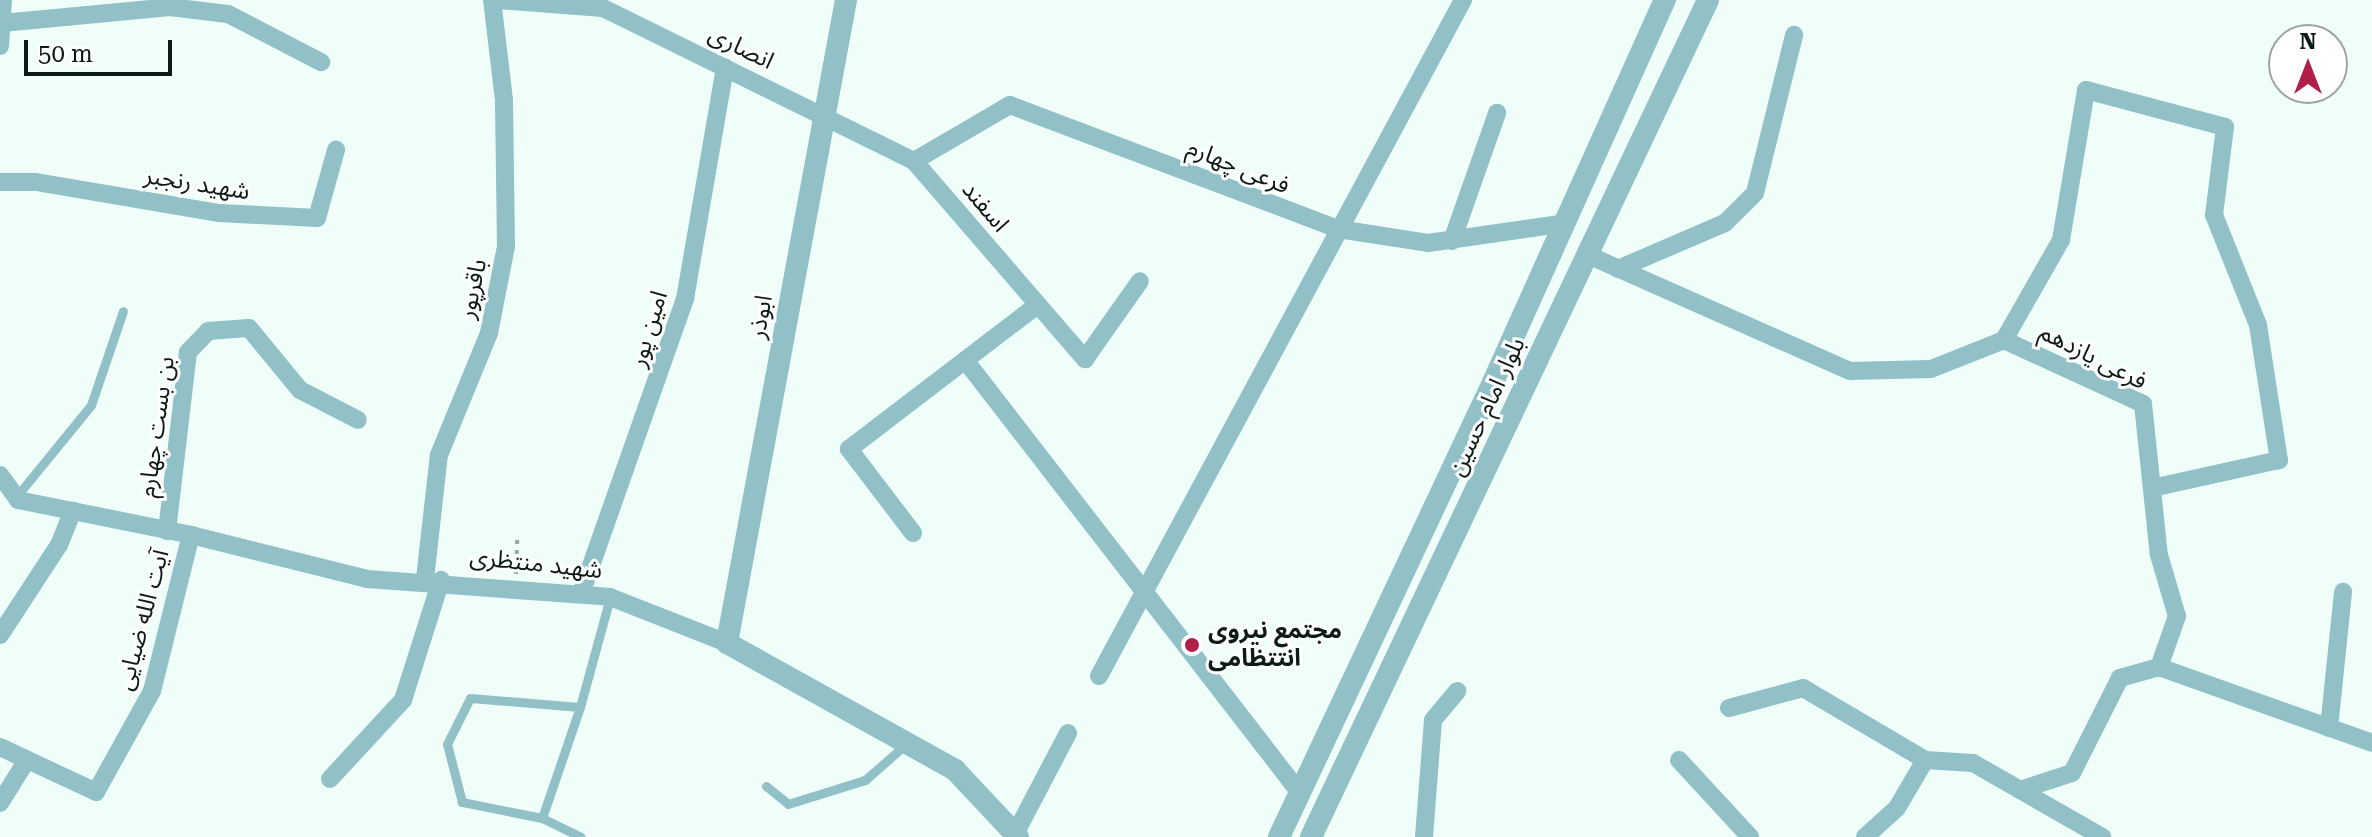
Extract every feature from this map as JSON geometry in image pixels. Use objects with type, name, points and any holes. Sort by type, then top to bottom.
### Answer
[{"type":"street","points":[[0,46],[3,0]]},
{"type":"street","name":"انصاری","points":[[494,0],[605,4],[824,116]]},
{"type":"street","name":"باقرپور","points":[[330,779],[403,700],[433,580],[439,455],[489,333],[506,246],[504,100],[494,0]]},
{"type":"street","name":"ابوذر","points":[[727,643],[846,0]]},
{"type":"street","points":[[1099,676],[1463,0]]},
{"type":"street","name":"بلوار امام حسین","points":[[1279,837],[1566,223],[1665,0]]},
{"type":"street","name":"بلوار امام حسین","points":[[1311,837],[1708,0]]},
{"type":"street","points":[[2,23],[170,7],[228,14],[321,62]]},
{"type":"street","points":[[1618,269],[1725,223],[1755,193],[1794,35]]},
{"type":"street","name":"امین پور","points":[[581,594],[685,299],[725,67]]},
{"type":"street","points":[[2004,340],[2061,240],[2086,90],[2225,127],[2214,215],[2258,325],[2279,460],[2152,488]]},
{"type":"street","name":"فرعی چهارم","points":[[914,161],[1010,105],[1338,229],[1428,243],[1566,223]]},
{"type":"street","points":[[1452,241],[1497,113]]},
{"type":"street","name":"اسفند","points":[[824,116],[914,161],[1036,306],[1085,359],[1140,281]]},
{"type":"street","name":"شهید رنجبر","points":[[0,182],[36,182],[219,213],[287,220],[317,218],[336,150]]},
{"type":"street","name":"فرعی یازدهم","points":[[1588,255],[1850,371],[1931,369],[2004,340],[2143,404],[2159,555],[2177,616],[2159,667]]},
{"type":"street","points":[[913,533],[849,449],[1036,306]]},
{"type":"street","name":"بن بست چهارم","points":[[167,531],[188,352],[208,331],[249,328],[300,390],[358,420]]},
{"type":"street","points":[[965,360],[1300,793]]},
{"type":"street","points":[[0,475],[16,497]]},
{"type":"street","name":"شهید منتظری","points":[[16,497],[191,535],[367,579],[433,580],[610,597],[727,643],[955,770],[1017,835]]},
{"type":"street","points":[[0,635],[59,545],[73,511]]},
{"type":"street","name":"آیت الله ضیایی","points":[[0,747],[96,792],[152,691],[191,535]]},
{"type":"street","points":[[2329,728],[2343,592]]},
{"type":"street","points":[[2020,790],[2072,773],[2120,678],[2159,667],[2372,743]]},
{"type":"street","points":[[1729,708],[1803,688],[1925,760],[1973,763],[2102,837]]},
{"type":"street","points":[[1424,837],[1433,720],[1457,691]]},
{"type":"street","points":[[1017,835],[1068,733]]},
{"type":"street","points":[[0,803],[27,760]]},
{"type":"street","points":[[1679,760],[1750,837]]},
{"type":"street","points":[[1865,837],[1897,808],[1925,760]]},
{"type":"lane","points":[[16,497],[91,405],[123,311]]},
{"type":"lane","points":[[542,818],[580,707],[610,597]]},
{"type":"lane","points":[[580,707],[470,698],[447,744],[462,802],[542,818],[581,837]]},
{"type":"lane","points":[[766,786],[788,804],[865,780],[907,743]]},
{"type":"path","points":[[516,588],[517,539]]},
{"type":"place","name":"مجتمع نیروی انتتظامی","points":[[1192,645]]}]
